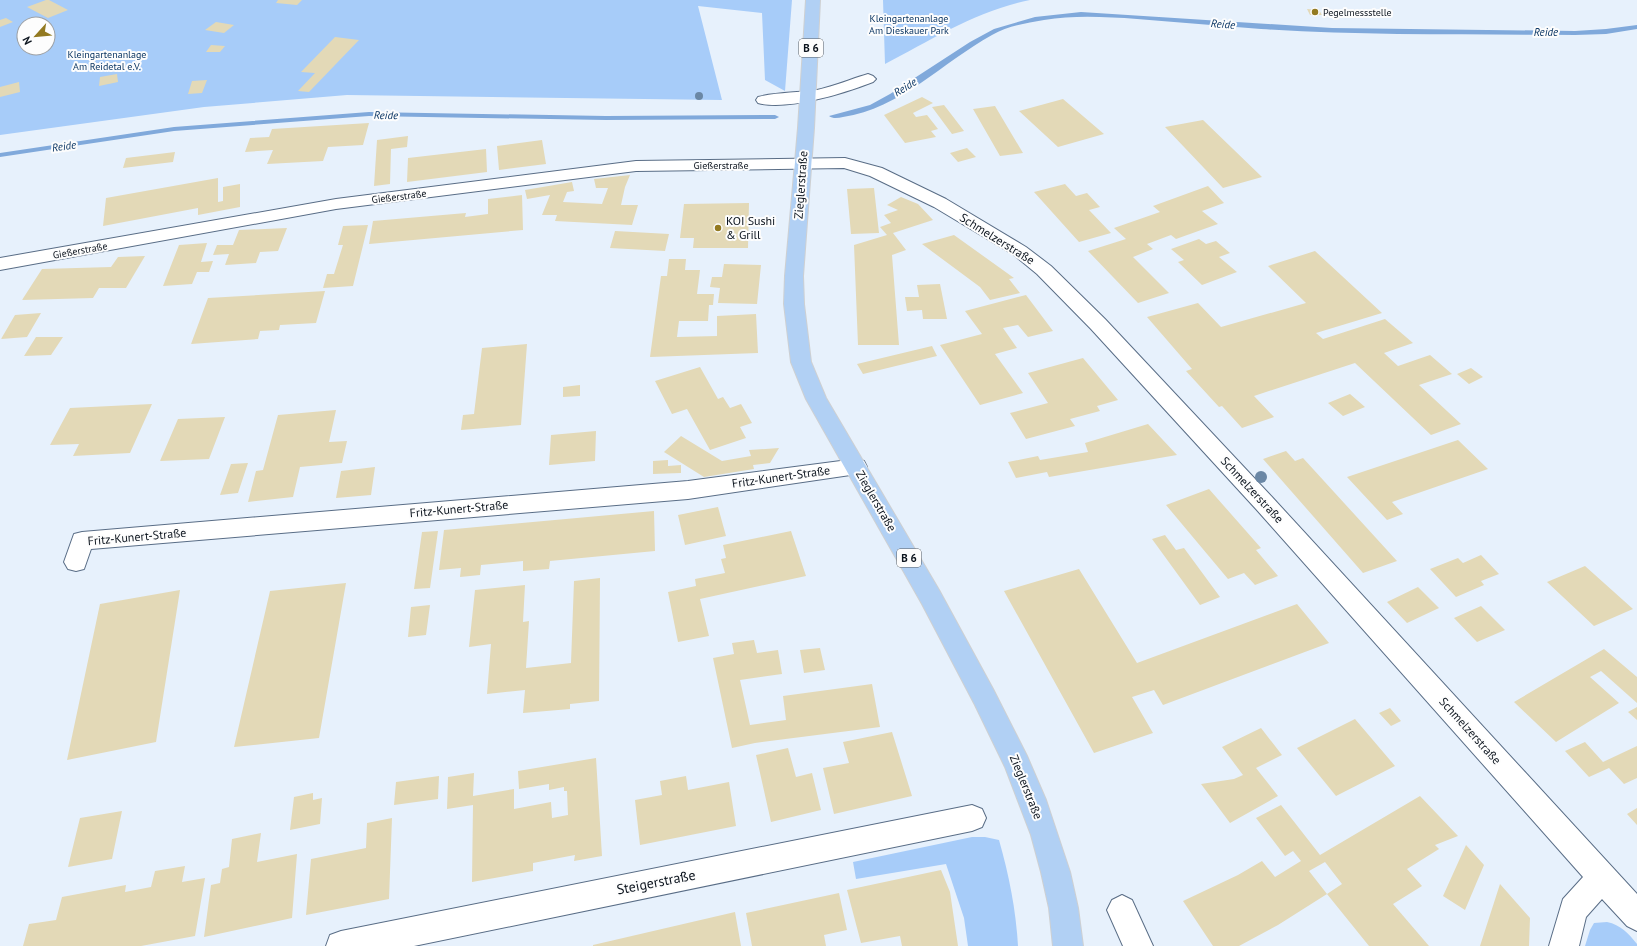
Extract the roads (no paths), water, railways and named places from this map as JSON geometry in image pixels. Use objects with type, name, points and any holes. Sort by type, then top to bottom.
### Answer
[{"type":"main road","name":"B 6","points":[[808,100],[813,0]]},
{"type":"main road","name":"Zieglerstraße","points":[[808,100],[802,164],[794,304],[801,362],[816,399],[941,614],[991,709],[1016,762],[1035,805],[1055,870],[1068,946]]},
{"type":"street","points":[[764,100],[808,100],[868,80]]},
{"type":"street","name":"Schmelzerstraße","points":[[802,164],[845,163],[876,172],[940,203],[1020,251],[1044,270],[1098,324],[1264,503],[1637,916]]},
{"type":"street","name":"Gießerstraße","points":[[0,264],[336,204],[636,166],[802,164]]},
{"type":"street","name":"Fritz-Kunert-Straße","points":[[76,562],[82,541],[688,490],[856,467]]},
{"type":"street","name":"Steigerstraße","points":[[341,946],[972,818]]},
{"type":"street","points":[[1564,946],[1573,909],[1602,878]]},
{"type":"street","points":[[1122,910],[1138,946]]},
{"type":"waterway","name":"Reide","points":[[833,116],[852,113],[893,96],[914,84],[973,43],[996,30],[1022,22],[1062,15],[1081,14],[1260,27],[1368,31],[1591,33],[1637,27]]},
{"type":"waterway","name":"Reide","points":[[0,155],[174,129],[369,114],[606,118],[775,117]]},
{"type":"place","name":"Pegelmessstelle","points":[[1315,12]]},
{"type":"place","name":"KOI Sushi & Grill","points":[[718,228]]},
{"type":"park label","name":"Kleingartenanlage Am Dieskauer Park","points":[[909,24]]},
{"type":"park label","name":"Kleingartenanlage Am Reidetal e.V.","points":[[107,60]]}]
